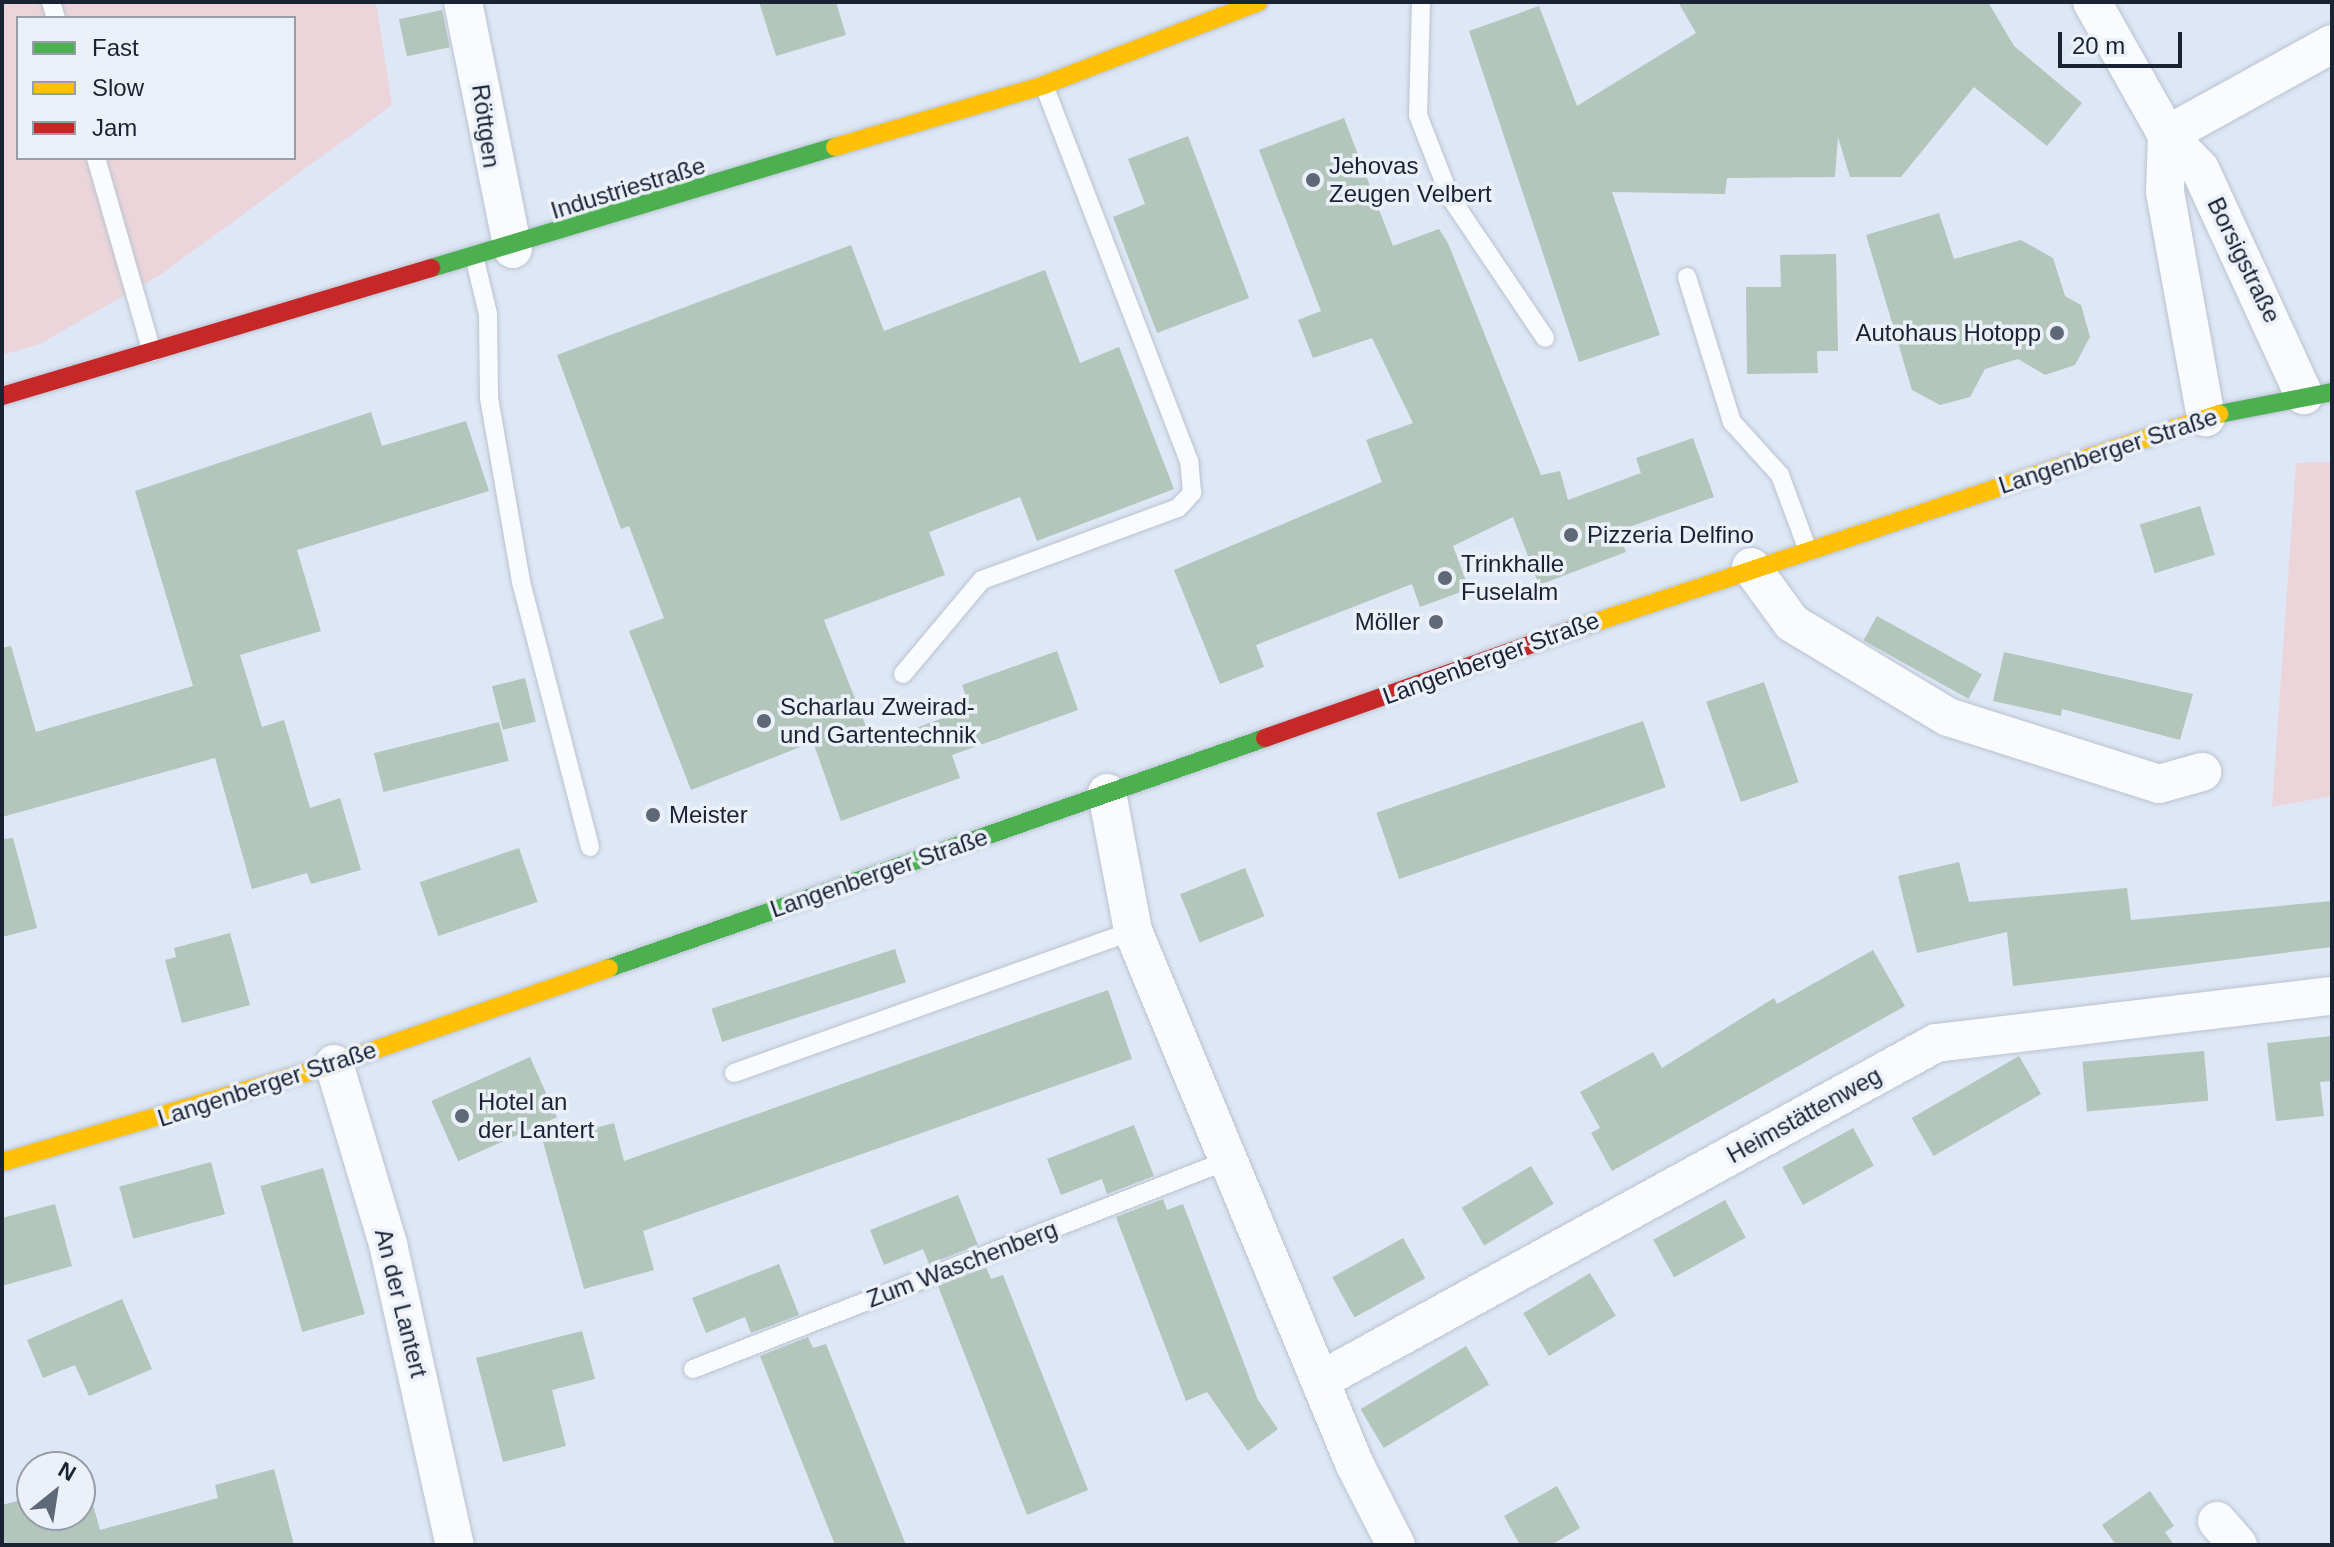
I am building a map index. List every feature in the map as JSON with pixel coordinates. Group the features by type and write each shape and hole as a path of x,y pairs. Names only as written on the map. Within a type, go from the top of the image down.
{"main road":[{"name":"Industriestraße","path":"2,396 513,249 1044,85 1259,2"},
{"name":"Langenberger Straße","path":"2,1162 334,1064 1807,548 2206,417 2318,393"}],"street":[{"name":"Röttgen","path":"463,2 513,249"},
{"name":"Borsigstraße","path":"2092,2 2167,135 2200,169 2318,393"},
{"path":"2167,135 2332,44"},
{"name":"Borsigstraße","path":"2167,135 2165,192 2206,417"},
{"path":"1751,567 1792,623 1948,717 2159,784 2202,772"},
{"path":"1107,793 1133,931 1321,1380 1396,1545"},
{"name":"Heimstättenweg","path":"1321,1380 1936,1043 2332,996"},
{"name":"An der Lantert","path":"334,1064 388,1244 455,1545"}],"lane":[{"path":"1421,2 1418,115 1450,197 1545,338"},
{"path":"903,674 982,580 1178,508 1192,493 1189,461 1044,85"},
{"path":"97,160 153,355"},
{"path":"475,260 488,314 489,398 521,582 590,847"},
{"path":"1687,277 1732,422 1780,475 1807,548"},
{"path":"734,1073 1133,931"},
{"name":"Zum Waschenberg","path":"693,1369 1231,1159"}],"shaded area":[{"path":"2,2 376,2 392,105 163,273 40,344 2,355"},
{"path":"2332,462 2332,796 2272,807 2296,463"}],"building":[{"path":"759,2 836,2 846,35 776,56"},
{"path":"1678,2 1988,2 2014,46 2082,103 2047,146 1974,87 1901,177 1850,177 1838,137 1835,177 1727,178 1725,194 1612,192 1660,335 1579,362 1469,31 1539,6 1577,106 1696,33"},
{"path":"442,10 450,47 407,56 399,19"},
{"path":"1344,118 1393,246 1439,229 1448,243 1541,475 1560,471 1568,500 1641,473 1636,458 1693,438 1714,497 1618,531 1626,552 1539,585 1513,517 1453,546 1469,589 1420,607 1412,584 1256,645 1264,667 1220,684 1174,570 1382,482 1366,440 1413,423 1372,338 1313,358 1298,320 1321,311 1259,150"},
{"path":"1188,136 1249,298 1157,333 1113,217 1145,204 1128,159"},
{"path":"1939,213 1954,259 2021,240 2053,258 2065,296 2081,305 2090,337 2075,365 2045,375 2018,359 1985,369 1970,397 1940,405 1912,390 1866,235"},
{"path":"851,245 884,331 1045,270 1080,363 1119,347 1174,489 1037,541 1020,497 929,532 945,575 824,620 873,744 970,708 962,685 1057,651 1078,710 952,755 960,778 841,821 813,742 691,790 629,631 664,618 629,526 621,529 557,355"},
{"path":"1836,254 1838,351 1817,351 1818,373 1747,374 1746,287 1781,287 1780,255"},
{"path":"371,412 382,446 466,421 489,491 297,550 321,631 240,655 262,727 284,720 310,808 340,798 361,870 311,884 307,873 252,889 215,758 2,817 2,648 11,646 36,732 193,686 135,491"},
{"path":"2200,506 2215,555 2155,573 2140,524"},
{"path":"1877,616 1982,674 1968,699 1863,640"},
{"path":"2004,652 2193,694 2180,740 2062,709 2061,716 1993,701"},
{"path":"525,678 536,722 503,730 492,686"},
{"path":"1764,682 1799,782 1741,802 1706,702"},
{"path":"1643,721 1666,787 1399,879 1376,813"},
{"path":"499,722 509,761 384,792 374,753"},
{"path":"13,838 37,928 2,937 2,839"},
{"path":"519,848 538,902 438,936 420,882"},
{"path":"1959,862 1969,902 2127,888 2131,920 2332,901 2332,947 2013,986 2007,932 1917,953 1898,876"},
{"path":"1245,868 1264,916 1200,942 1180,894"},
{"path":"230,933 250,1005 182,1023 165,960 176,957 174,948"},
{"path":"895,949 906,982 722,1042 711,1009"},
{"path":"1873,950 1905,1006 1612,1171 1591,1133 1600,1128 1580,1092 1653,1052 1662,1068 1774,998 1777,1004"},
{"path":"1108,990 1132,1059 643,1231 654,1270 584,1289 543,1142 614,1123 624,1161"},
{"path":"2332,1036 2332,1081 2320,1082 2324,1116 2276,1121 2267,1043"},
{"path":"2204,1051 2208,1101 2087,1111 2082,1062"},
{"path":"2019,1056 2041,1094 1934,1156 1912,1118"},
{"path":"530,1057 557,1117 458,1161 431,1101"},
{"path":"1134,1125 1154,1176 1107,1194 1102,1179 1061,1195 1047,1159"},
{"path":"1853,1128 1874,1166 1803,1205 1782,1167"},
{"path":"211,1162 225,1214 133,1239 119,1187"},
{"path":"1531,1166 1554,1204 1484,1245 1462,1208"},
{"path":"323,1168 365,1314 302,1332 261,1186"},
{"path":"958,1195 978,1245 929,1264 923,1249 884,1265 870,1230"},
{"path":"1163,1199 1167,1210 1183,1204 1258,1400 1278,1429 1248,1451 1207,1392 1186,1401 1116,1217"},
{"path":"1725,1200 1746,1238 1674,1277 1653,1240"},
{"path":"55,1204 72,1266 2,1286 2,1218"},
{"path":"1403,1238 1425,1278 1354,1318 1332,1277"},
{"path":"779,1264 799,1315 751,1333 745,1317 706,1333 692,1298"},
{"path":"986,1267 991,1279 1003,1275 1088,1490 1027,1515 938,1286"},
{"path":"1590,1273 1616,1316 1549,1356 1523,1313"},
{"path":"122,1299 152,1369 89,1396 75,1365 43,1378 27,1340"},
{"path":"582,1331 595,1379 552,1390 566,1446 503,1462 476,1358"},
{"path":"808,1337 813,1348 826,1344 906,1545 835,1545 760,1356"},
{"path":"1466,1346 1489,1385 1384,1448 1361,1409"},
{"path":"274,1469 294,1545 2,1545 2,1505 16,1501 16,1531 96,1531 96,1516 100,1530 218,1498 215,1485"},
{"path":"1557,1486 1580,1528 1551,1545 1520,1545 1504,1516"},
{"path":"2150,1491 2174,1526 2165,1532 2174,1545 2116,1545 2102,1525"}],"traffic: fast":[{"path":"431,268 835,147"},
{"path":"2219,414 2332,392"},
{"path":"609,968 1265,738"}],"traffic: slow":[{"path":"835,147 1044,85 1259,2"},
{"path":"1581,627 2219,414"},
{"path":"2,1162 334,1064 609,968"}],"traffic: jam":[{"path":"2,396 431,268"},
{"path":"1265,738 1581,627"}],"place":[{"name":"Jehovas Zeugen Velbert","path":"1313,180"},
{"name":"Autohaus Hotopp","path":"2057,333"},
{"name":"Pizzeria Delfino","path":"1571,535"},
{"name":"Trinkhalle Fuselalm","path":"1445,578"},
{"name":"Möller","path":"1436,622"},
{"name":"Scharlau Zweirad- und Gartentechnik","path":"764,721"},
{"name":"Meister","path":"653,815"},
{"name":"Hotel an der Lantert","path":"462,1116"}]}
